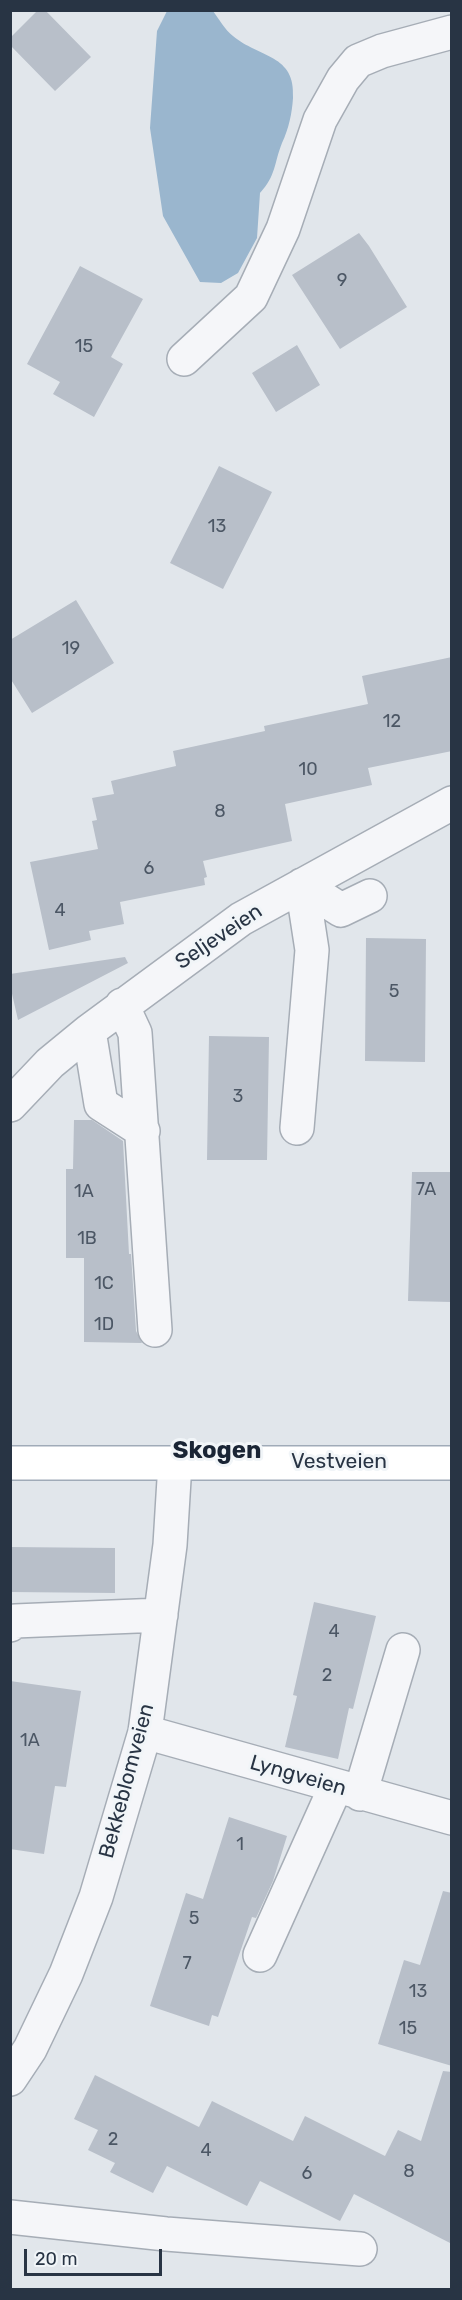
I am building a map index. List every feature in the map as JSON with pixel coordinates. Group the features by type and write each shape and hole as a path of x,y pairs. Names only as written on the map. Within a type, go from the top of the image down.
{"main road":[{"name":"Vestveien","path":"10,1463 452,1463"}],"street":[{"path":"184,359 251,297 283,229 320,120 343,79 358,61 382,51 452,32"},
{"name":"Seljeveien","path":"10,1105 50,1063 89,1031 241,919 452,802"},
{"path":"302,885 341,910 370,896"},
{"path":"297,1128 312,950 302,885"},
{"path":"122,1005 135,1033 155,1330"},
{"path":"89,1031 101,1104 142,1131"},
{"name":"Bekkeblomveien","path":"10,2079 30,2049 66,1974 96,1897 145,1732 171,1545 175,1463"},
{"path":"10,1625 15,1621 161,1615"},
{"path":"261,1954 348,1790 403,1650"},
{"name":"Lyngveien","path":"145,1732 452,1818"},
{"path":"10,2217 166,2234 360,2248"}],"water":[{"path":"167,11 213,11 233,36 282,65 289,73 292,84 293,104 288,126 272,175 260,193 257,238 238,273 221,283 200,282 163,216 150,128 157,31"}],"building":[{"path":"38,10 45,10 91,57 55,91 10,45 10,38"},
{"path":"359,233 407,307 340,349 292,275"},
{"path":"80,266 143,299 111,357 123,364 94,417 53,394 60,382 27,364"},
{"path":"297,345 320,385 276,412 252,373"},
{"path":"219,466 272,492 223,589 170,563"},
{"path":"76,600 114,663 32,713 10,678 10,640"},
{"path":"452,657 452,751 368,768 372,785 285,804 292,841 203,861 207,877 204,878 205,885 120,902 124,924 89,931 91,940 49,950 30,862 98,849 92,821 97,820 92,798 114,794 111,781 176,766 173,751 265,731 264,726 368,704 362,676"},
{"path":"366,938 426,939 425,1062 365,1061"},
{"path":"125,957 128,963 18,1020 10,985 10,974"},
{"path":"209,1036 269,1037 267,1160 207,1160"},
{"path":"74,1120 92,1120 123,1141 136,1331 142,1343 84,1342 84,1258 66,1258 66,1169 73,1169"},
{"path":"412,1172 452,1172 452,1302 408,1301"},
{"path":"10,1547 115,1548 115,1593 10,1592"},
{"path":"314,1602 376,1616 353,1709 349,1708 338,1759 285,1747 297,1696 293,1695"},
{"path":"10,1681 81,1691 66,1787 55,1786 44,1854 10,1849"},
{"path":"229,1817 287,1836 273,1881 256,1918 252,1917 218,2017 212,2015 209,2026 150,2006 186,1893 203,1899"},
{"path":"443,1891 452,1893 452,2066 378,2044 404,1960 420,1965"},
{"path":"443,2071 452,2072 452,2244 354,2194 340,2221 260,2181 247,2206 167,2166 153,2193 110,2172 115,2163 88,2150 98,2130 74,2119 95,2075 199,2127 212,2101 293,2141 305,2116 385,2156 398,2130 421,2141"}],"district":[{"name":"Skogen","path":"217,1451"}]}
